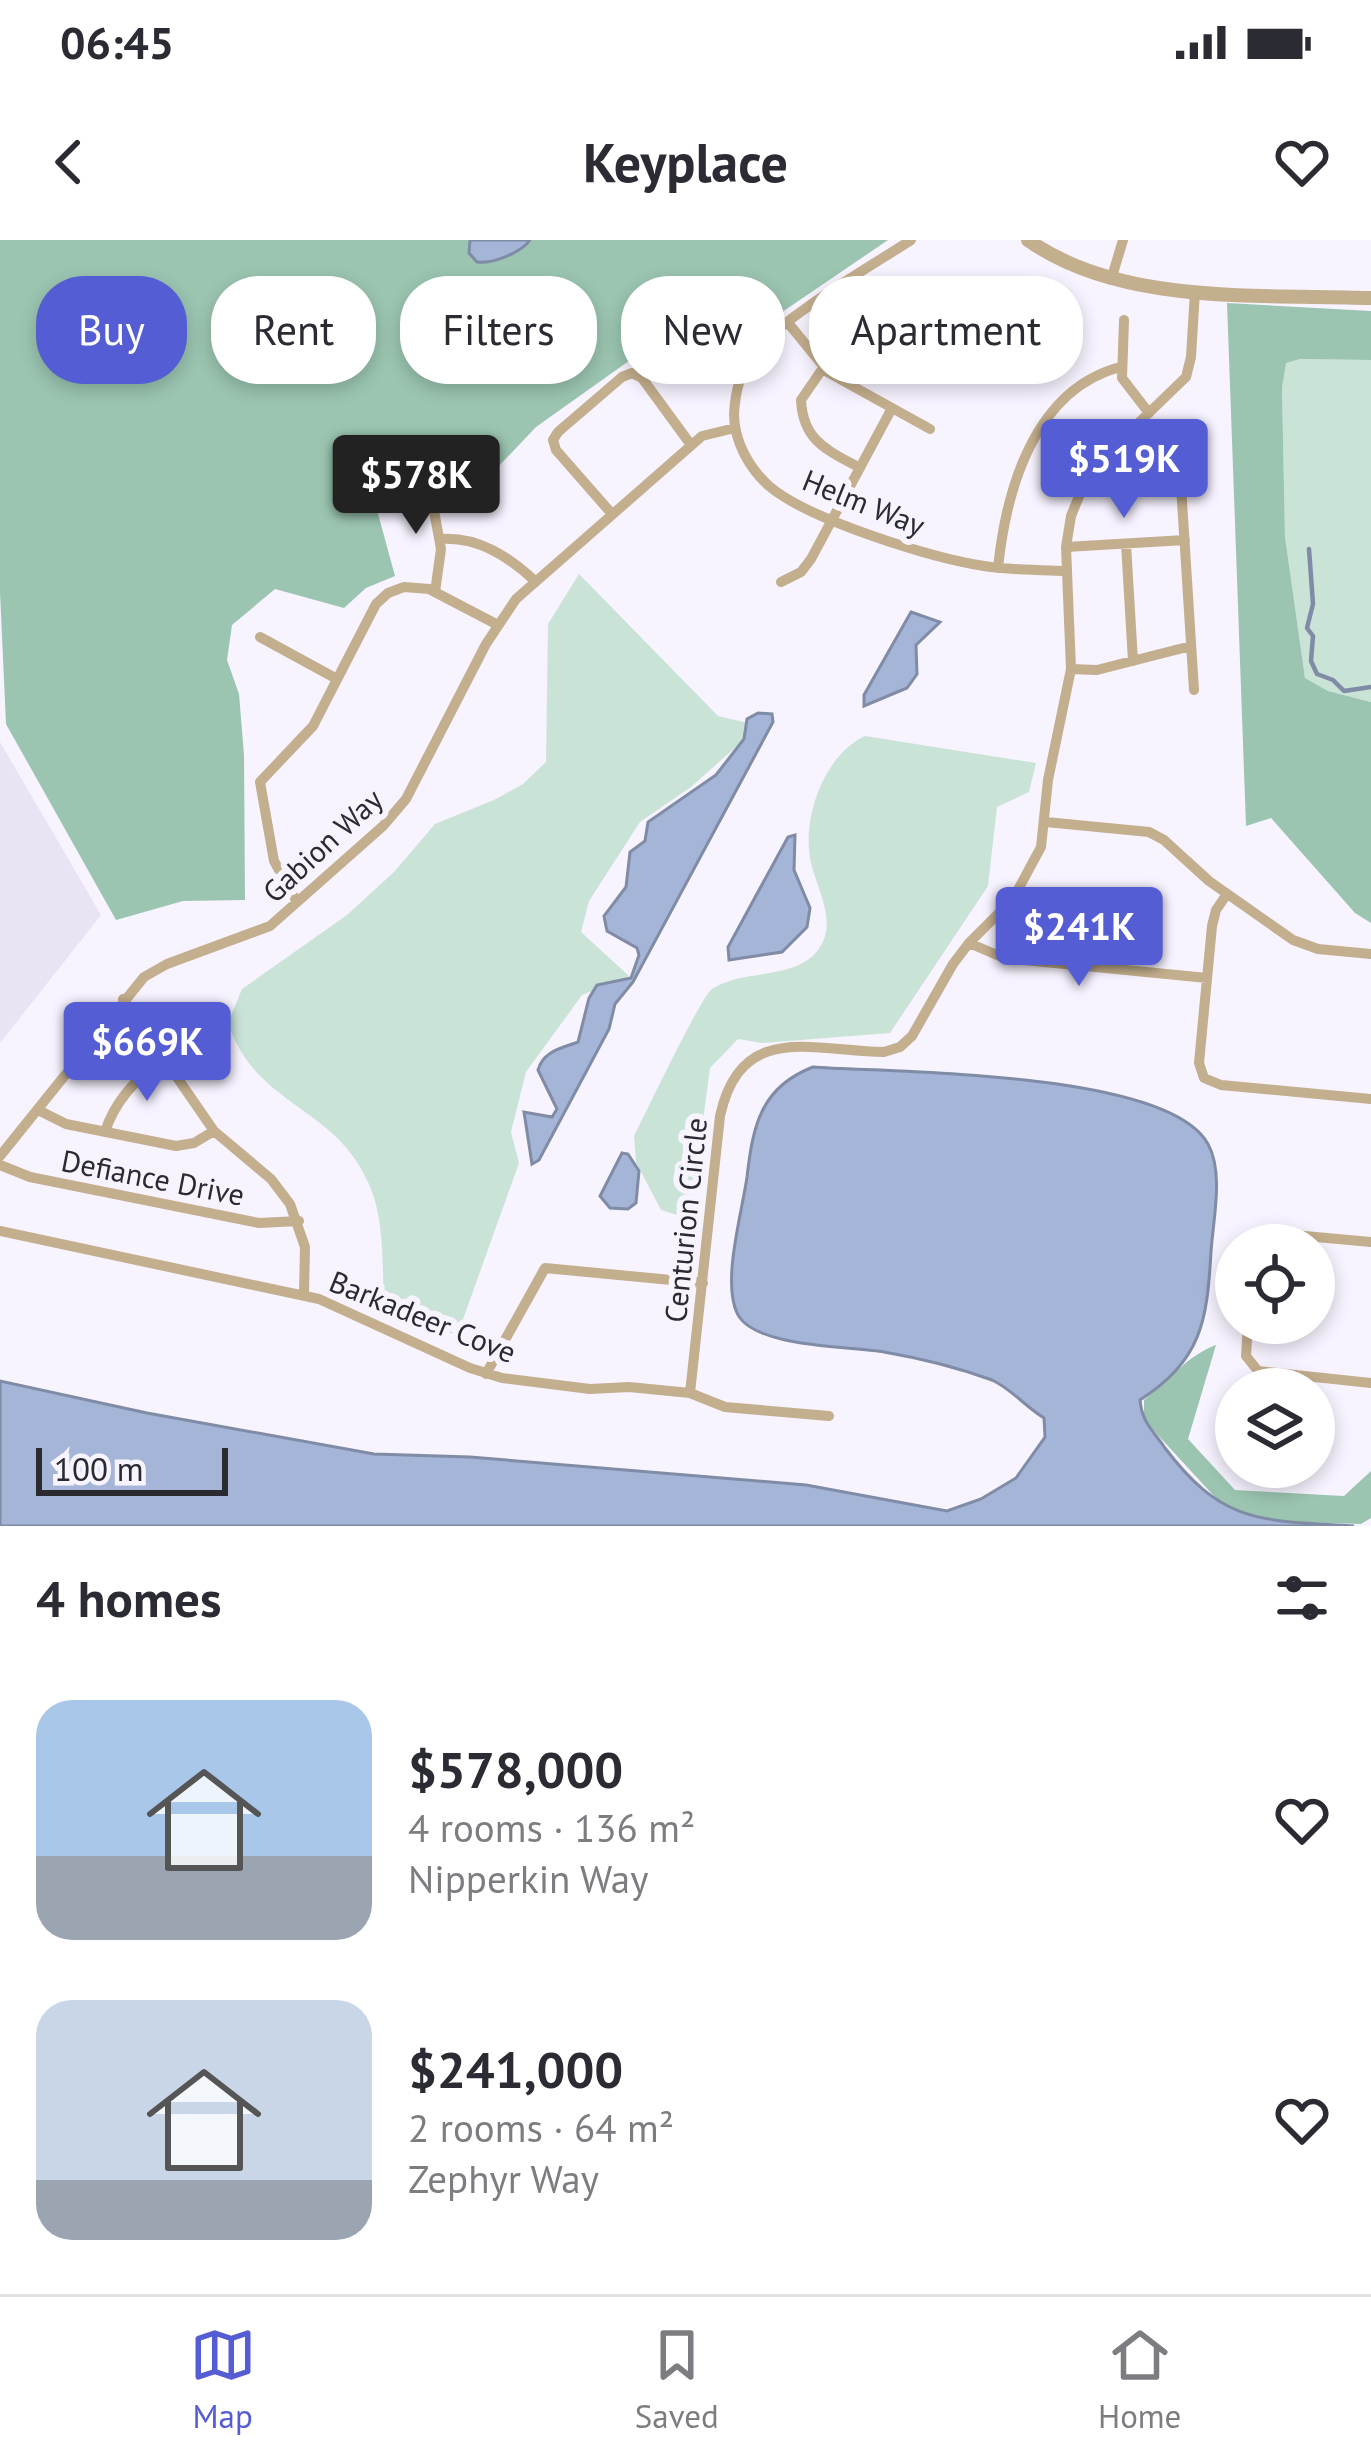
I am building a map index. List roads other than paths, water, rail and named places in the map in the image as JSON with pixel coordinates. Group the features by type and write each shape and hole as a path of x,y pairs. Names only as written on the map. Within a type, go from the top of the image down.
{"street":[{"path":"735,428 735,400 743,371 764,343 911,240"},
{"path":"1028,240 1069,264 1111,280 1195,291 1371,298"},
{"path":"1111,280 1123,240"},
{"name":"Centurion Circle","path":"690,1393 720,1116 737,1072 757,1054 785,1046 875,1052 900,1047 917,1028 969,943 1024,883 1042,847 1048,780 1071,669 1066,548 1071,516 1100,461 1179,386 1190,368 1195,291"},
{"path":"1124,320 1120,367 1126,387 1149,413"},
{"path":"789,324 809,350"},
{"path":"998,568 1009,495 1032,442 1054,412 1092,377 1120,367"},
{"path":"612,514 556,450 553,440 558,432 632,373 642,378 692,445"},
{"path":"812,384 801,400 808,431 818,445 860,468"},
{"path":"851,384 930,429"},
{"path":"781,582 806,566 892,408"},
{"name":"Gabion Way","path":"0,1161 123,999 154,970 258,932 383,826 406,799 498,625 535,581 692,445 715,431 735,428"},
{"name":"Helm Way","path":"735,428 746,458 766,484 788,499 910,549 998,568 1067,571"},
{"path":"1132,428 1178,481 1194,690"},
{"path":"429,484 440,539 435,592"},
{"path":"440,539 473,541 509,559 535,581"},
{"path":"1066,548 1185,540"},
{"path":"1126,544 1133,661"},
{"path":"297,902 274,861 260,782 306,736 381,598 404,587 421,587 498,625"},
{"path":"260,637 337,679"},
{"path":"1071,669 1097,670 1191,646"},
{"path":"1046,822 1149,832 1227,894 1305,946 1371,954"},
{"path":"1227,894 1213,917 1199,1064 1204,1078 1221,1085 1371,1099"},
{"path":"969,943 1004,958 1207,978"},
{"path":"123,999 214,1130 271,1179 299,1222 307,1259 304,1294"},
{"path":"105,1132 115,1107 139,1077 165,1058"},
{"path":"38,1110 66,1124 176,1147 194,1143 214,1130"},
{"name":"Defiance Drive","path":"0,1161 30,1177 259,1223 299,1222"},
{"name":"Barkadeer Cove","path":"0,1231 304,1294 486,1374 590,1389 690,1393 725,1407 830,1416"},
{"path":"1335,1238 1371,1241"},
{"path":"486,1374 545,1268 703,1282"},
{"path":"1247,1344 1246,1356 1258,1371 1371,1383"}],"water":[{"path":"470,240 530,240 513,253 477,262 469,253"},
{"path":"911,612 940,622 916,645 917,674 907,688 864,706 864,695"},
{"path":"758,713 772,714 773,722 633,982 615,1004 609,1029 539,1160 532,1164 524,1112 552,1117 557,1109 538,1070 540,1064 554,1051 578,1042 597,985 631,978 639,955 637,948 607,931 604,916 626,887 630,852 645,841 648,822 716,775 744,739 747,719"},
{"path":"795,835 794,870 810,908 807,927 782,952 729,960 728,947 788,837"},
{"path":"813,1067 1025,1080 1140,1102 1183,1120 1208,1144 1216,1169 1207,1299 1197,1338 1176,1370 1140,1400 1143,1415 1186,1474 1227,1505 1270,1519 1354,1526 0,1526 0,1381 374,1454 470,1457 806,1485 947,1511 981,1499 1016,1478 1045,1437 1044,1418 1012,1393 992,1380 925,1360 782,1339 762,1333 737,1313 732,1265 757,1125 782,1085"},
{"path":"622,1153 628,1154 639,1171 636,1203 628,1209 610,1208 600,1196"}],"waterway":[{"path":"1309,549 1311,661 1317,674 1344,691 1371,687"}]}
